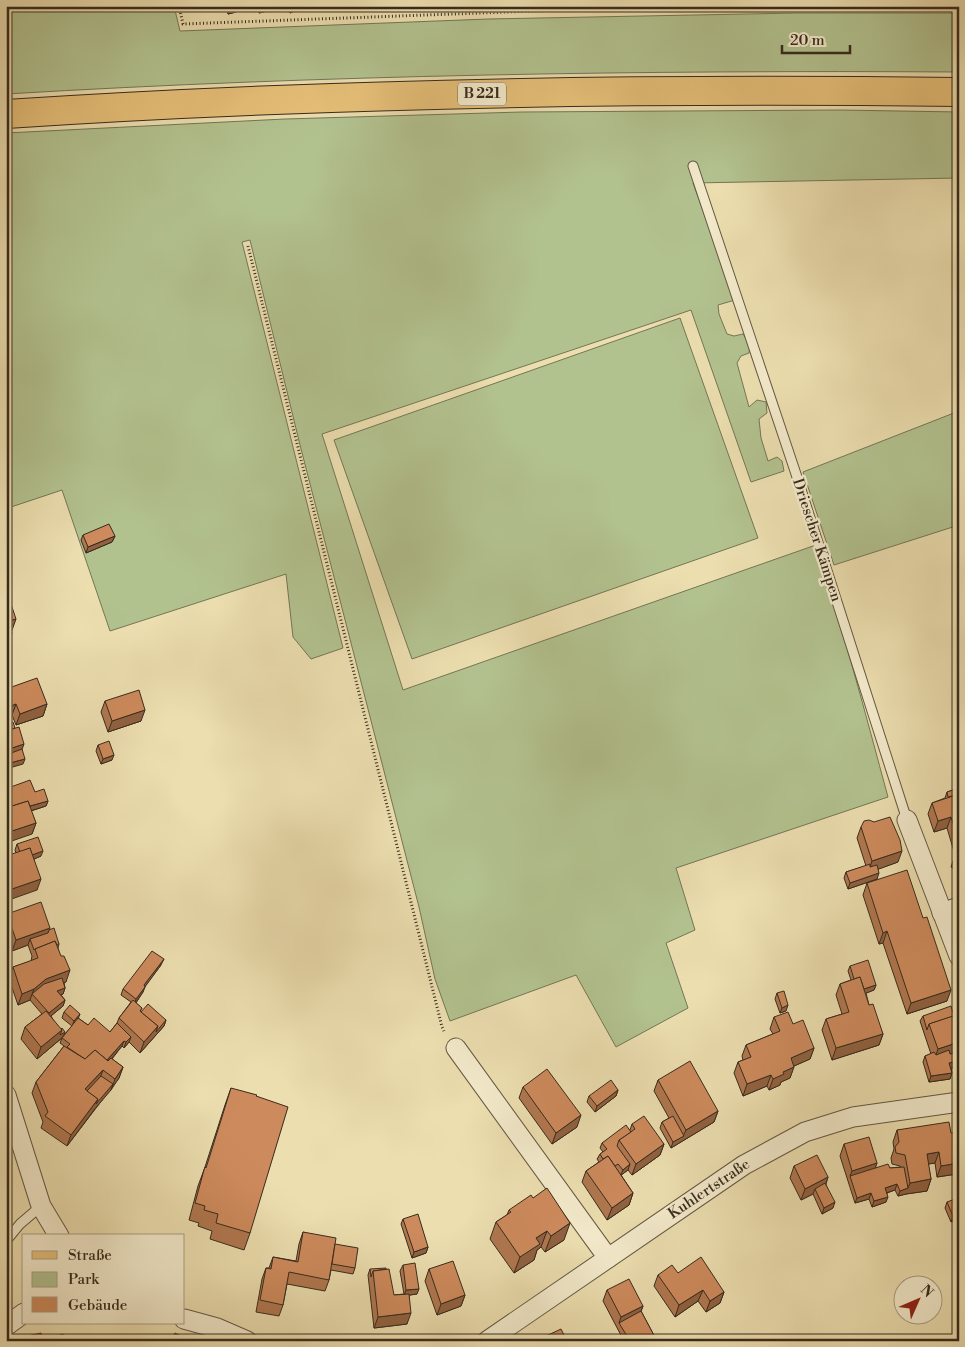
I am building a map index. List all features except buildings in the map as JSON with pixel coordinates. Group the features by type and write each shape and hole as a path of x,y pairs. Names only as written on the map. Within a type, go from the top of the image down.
{"main road":[{"name":"B 221","path":"6,114 282,99 519,94 840,91 959,92"}],"street":[{"name":"Driescher Kämpen","path":"907,820 950,910 959,956"},
{"path":"456,1048 608,1258"},
{"path":"6,1095 40,1206 58,1234"},
{"name":"Kuhlertstraße","path":"487,1341 744,1165 805,1132 854,1117 959,1102"},
{"path":"6,1326 22,1314"},
{"path":"185,1319 217,1328 247,1341"}],"lane":[{"name":"Driescher Kämpen","path":"693,166 796,474 907,820"},
{"path":"6,1241 20,1224 40,1206"}],"path":[{"path":"179,6 184,24 669,6"},
{"path":"723,6 794,6"},
{"path":"248,246 442,1027 456,1048"}],"green space":[{"path":"6,6 174,6 180,31 488,19 798,13 959,13 959,72 482,75 244,82 6,94"},
{"path":"839,110 959,112 959,178 693,183 735,300 718,305 719,314 727,334 734,336 743,334 750,345 749,353 741,356 737,363 749,407 757,400 766,402 767,413 759,419 761,438 768,461 777,457 782,461 784,471 751,482 691,310 322,434 403,690 813,546 844,639 888,797 676,868 695,930 666,943 688,1008 616,1047 576,975 450,1021 435,979 419,907 300,445 250,240 242,242 343,648 311,659 293,637 286,574 110,631 62,490 11,507 6,483 6,133 285,119 522,112"},
{"path":"680,318 758,538 412,659 334,440"},
{"path":"959,411 959,525 834,565 803,472"}]}
